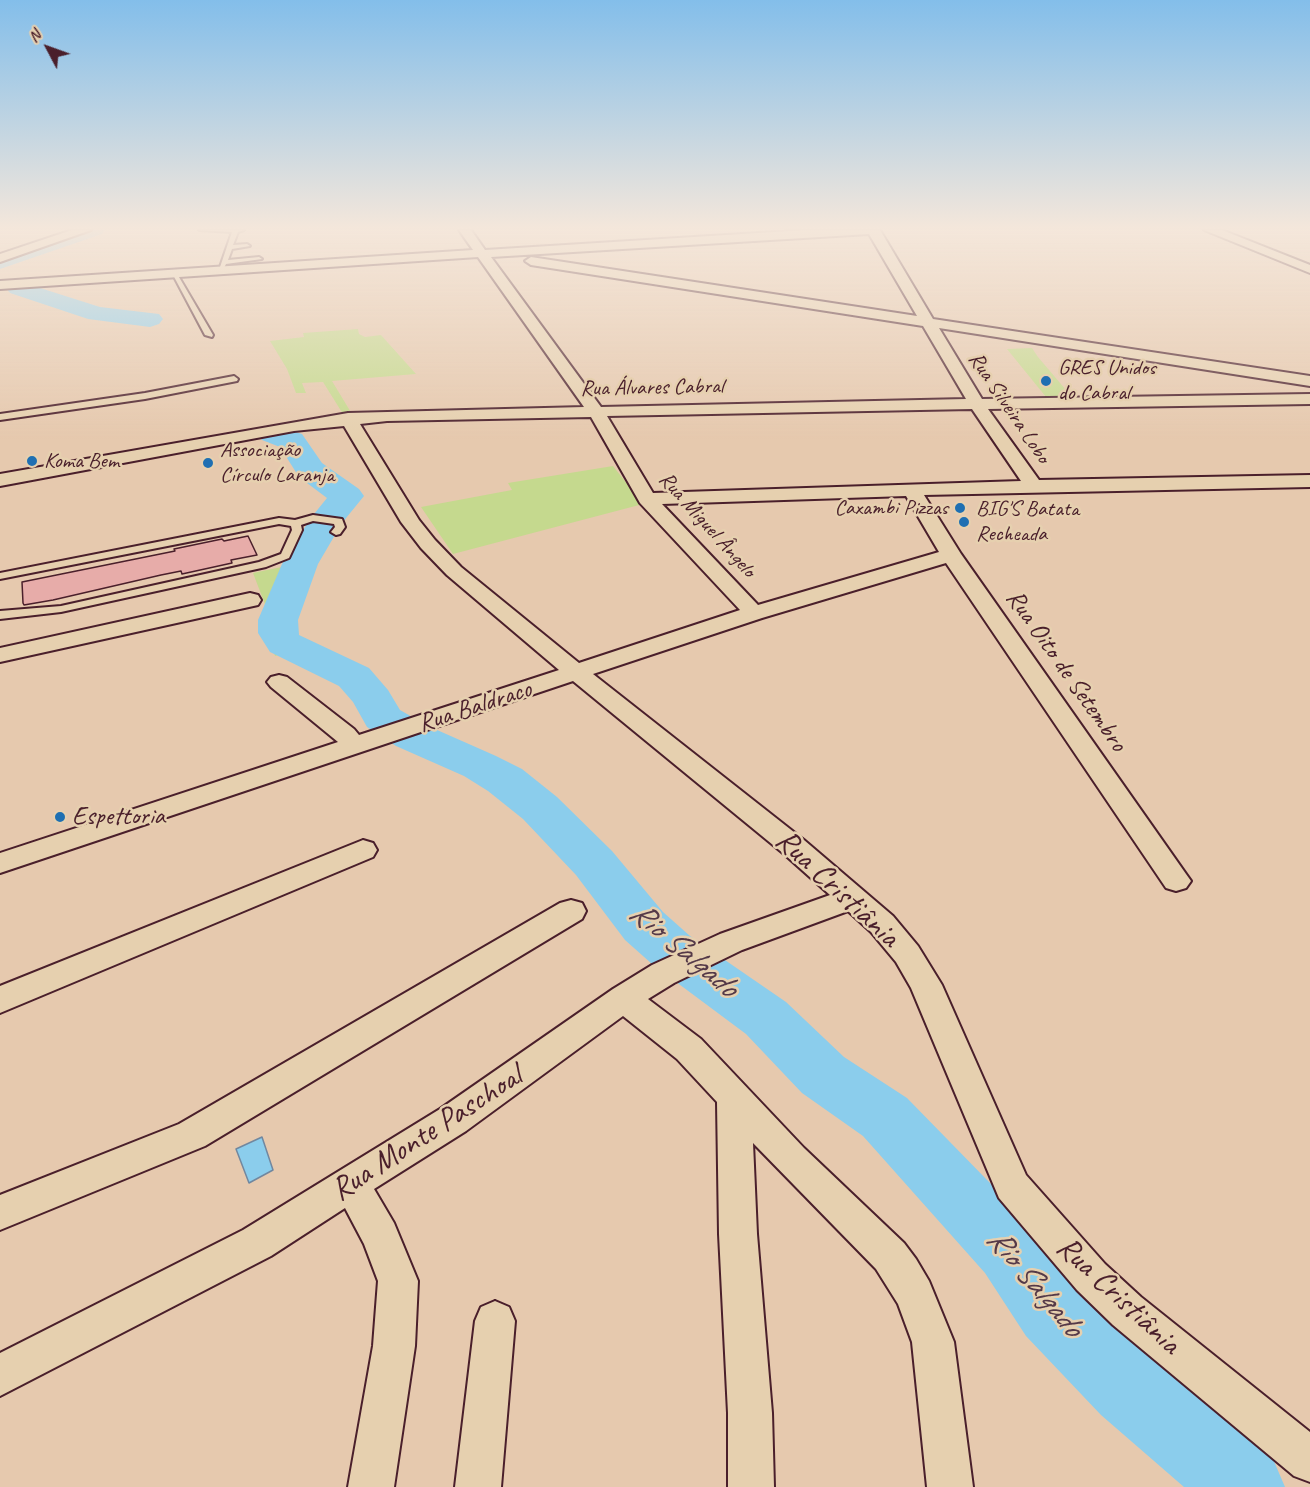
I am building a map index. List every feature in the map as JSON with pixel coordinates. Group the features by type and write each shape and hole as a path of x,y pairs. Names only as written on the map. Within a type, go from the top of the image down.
{"street":[{"name":"Rua Miguel Ângelo","path":"513,299 595,410 647,499 754,613"},
{"path":"778,299 1310,381"},
{"name":"Rua Silveira Lobo","path":"914,299 977,404 1034,486"},
{"name":"Rua Álvares Cabral","path":"0,480 348,418 595,410 1310,399"},
{"name":"Rua Cristiânia","path":"348,418 411,522 454,571 794,847 882,924 908,954 926,985 1012,1186 1083,1269 1127,1311 1310,1460"},
{"path":"647,499 913,492 1034,486 1310,481"},
{"name":"Rua Oito de Setembro","path":"913,492 951,555 1176,881"},
{"name":"Rua Baldraco","path":"0,863 754,613 951,555"},
{"path":"0,655 250,600"},
{"path":"279,682 358,746"},
{"path":"0,1000 363,850"},
{"name":"Rua Monte Paschoal","path":"0,1375 257,1243 463,1113 624,998 663,974 731,942 854,898"},
{"path":"0,1213 192,1136 571,911"},
{"path":"624,998 689,1049 791,1159 890,1256 911,1287 933,1342 950,1487"},
{"path":"734,1096 738,1234 750,1413 751,1487"},
{"path":"351,1185 380,1236 398,1281 394,1346 371,1487"},
{"path":"478,1487 495,1321"}],"lane":[{"path":"189,299 209,335"},
{"path":"0,417 157,394 234,379"},
{"path":"0,576 279,521 295,523 313,518 335,526"},
{"path":"0,615 61,609 262,566 285,556 297,530 295,523"}],"green space":[{"path":"358,329 359,334 365,337 381,335 416,374 332,381 352,414 343,414 323,382 302,383 306,393 296,393 287,369 270,341 304,337 303,333"},
{"name":"GRES Unidos do Cabral","path":"1032,348 1072,397 1046,397 1007,349"},
{"path":"613,466 643,504 453,554 421,507 512,490 508,483"},
{"path":"310,561 304,572 306,582 302,583 303,595 296,598 285,629 286,636 290,641 303,647 311,644 337,661 359,669 356,671 364,677 381,704 385,703 397,718 384,723 367,706 369,704 363,700 363,695 354,689 358,686 346,676 340,677 290,652 275,656 265,622 271,620 253,573"}],"water":[{"path":"262,1137 273,1170 249,1183 236,1149"}],"building":[{"path":"248,536 257,555 231,560 232,563 182,574 181,571 161,575 53,600 24,605 23,603 22,582 175,551 174,549 222,539 224,541"}],"waterway":[{"name":"Rio Salgado","path":"53,299 97,314 150,319"},
{"name":"Rio Salgado","path":"273,434 291,441 310,470 347,496 327,519 300,564 278,620 278,633 284,643 354,677 373,699 382,718 412,736 480,766 505,780 540,808 594,863 644,926 671,950 766,1018 823,1075 885,1117 1009,1250 1051,1311 1128,1388 1245,1487"}],"place":[{"name":"GRES Unidos do Cabral","path":"1046,381"},
{"name":"Koma Bem","path":"32,461"},
{"name":"Associação Círculo Laranja","path":"208,463"},
{"name":"Caxambi Pizzas","path":"960,508"},
{"name":"BIG'S Batata Recheada","path":"964,522"},
{"name":"Espettoria","path":"60,817"}]}
